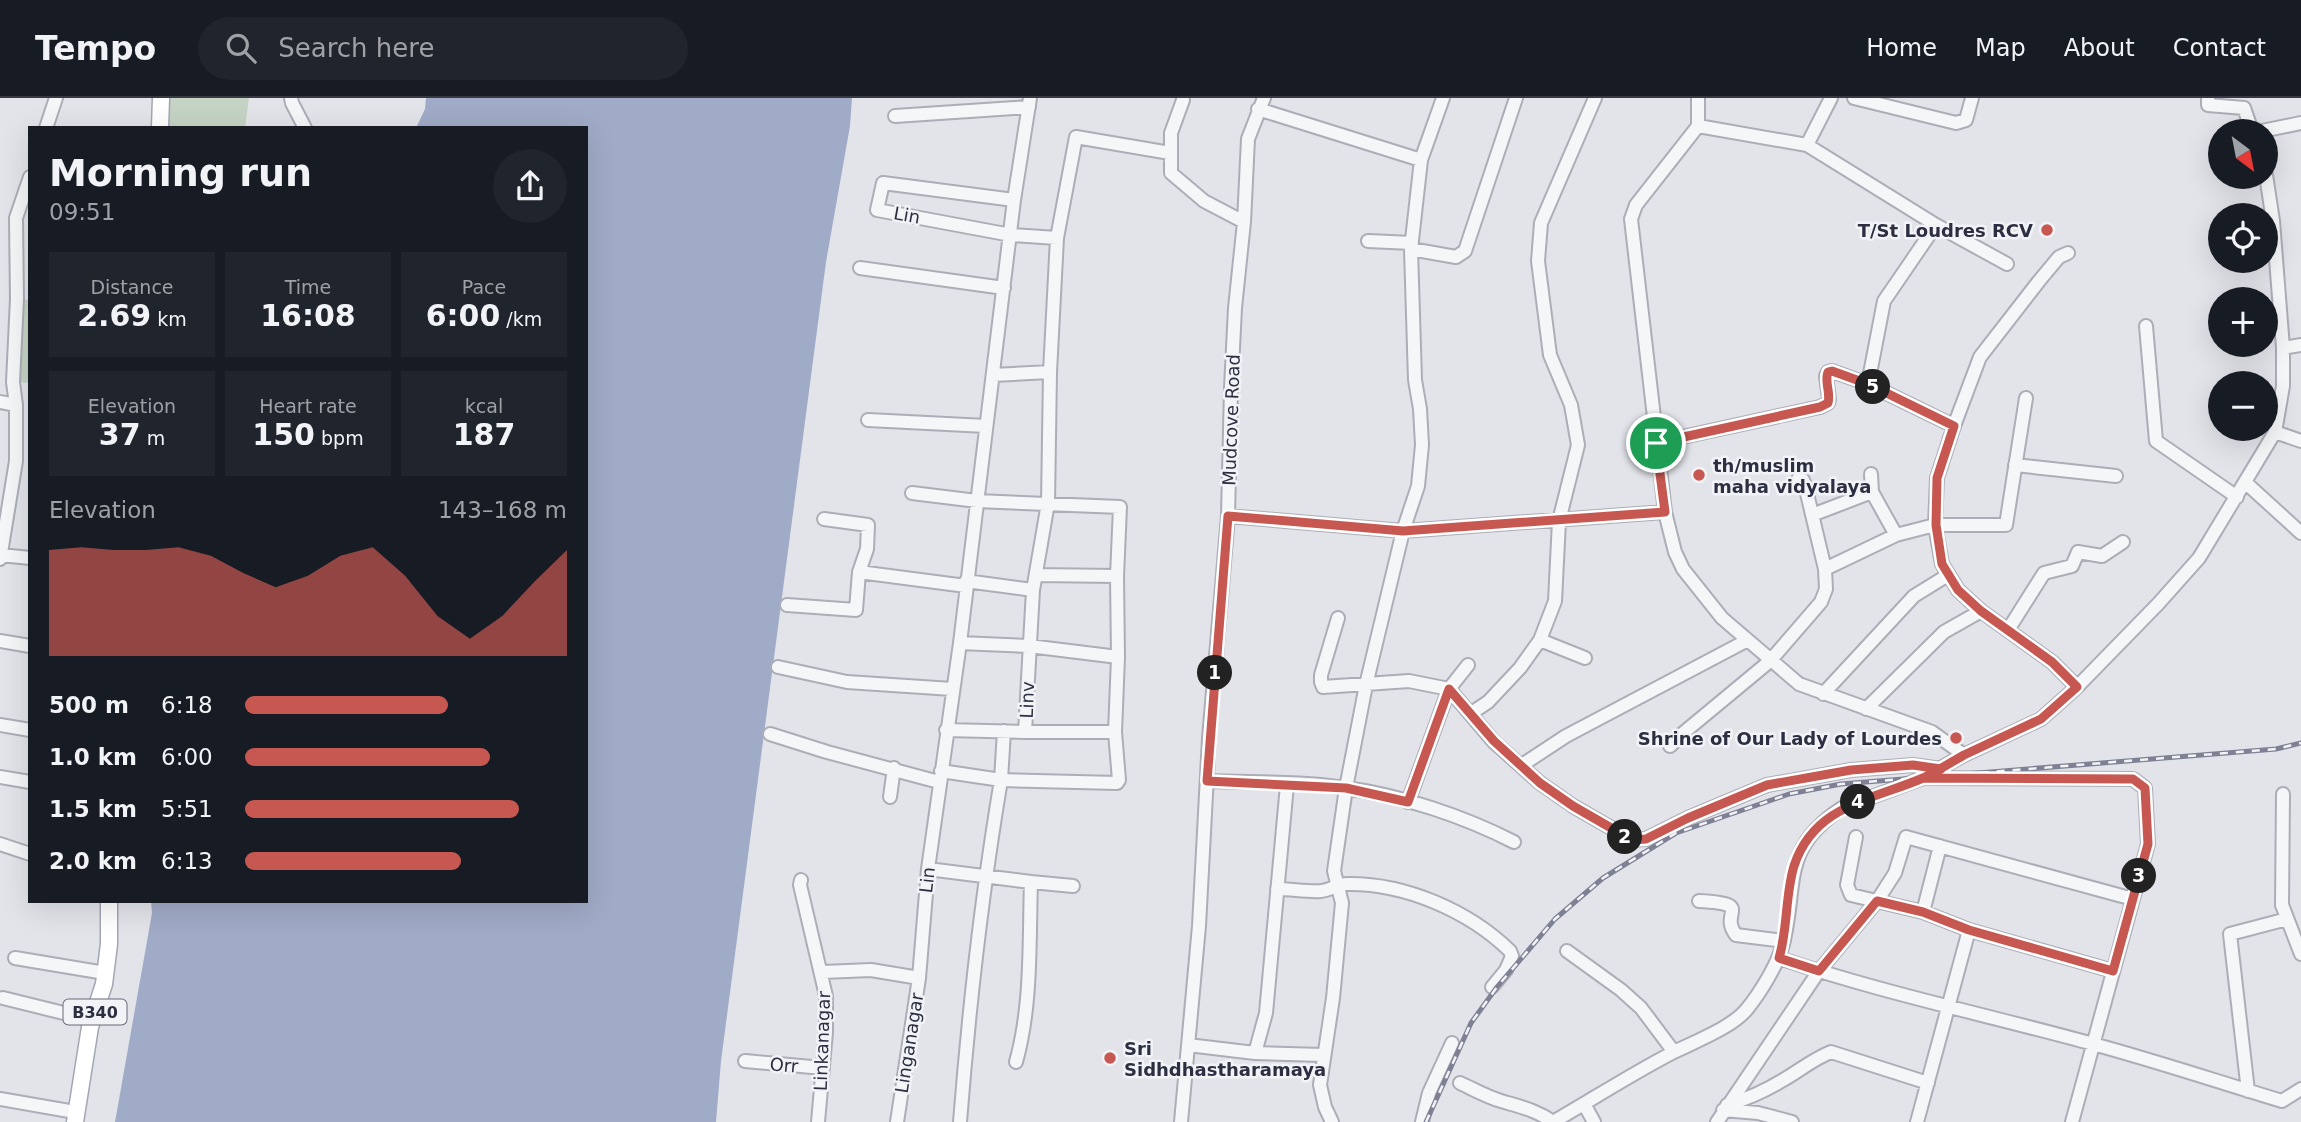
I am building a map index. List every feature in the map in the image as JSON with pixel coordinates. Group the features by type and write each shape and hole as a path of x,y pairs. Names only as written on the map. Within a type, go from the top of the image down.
{"main road":[{"path":"160,126 161,98"},
{"name":"B340","path":"75,1117 92,1020 105,972 109,944 109,903"}],"street":[{"path":"47,126 56,98"},
{"path":"291,98 304,126"},
{"path":"1332,1122 1320,1085 1333,998 1342,903 1334,871 1346,788 1366,685 1403,531 1418,486 1422,445 1415,380 1412,246 1421,160 1443,98"},
{"path":"1368,241 1412,246 1456,257 1465,251 1516,98"},
{"path":"1470,714 1496,693 1520,668 1540,640 1555,601 1559,521 1577,445 1571,405 1550,355 1538,261 1541,223 1595,98"},
{"path":"1699,98 1698,127 1636,205 1631,219 1665,512 1675,552 1683,569 1722,618 1799,684 1932,732 1964,755"},
{"path":"1807,145 1830,98"},
{"path":"1853,98 1956,123 1966,120 1972,98"},
{"path":"2208,98 2208,104 2244,108 2248,119"},
{"path":"1183,100 1171,133 1171,173 1204,201 1244,222"},
{"path":"895,116 1029,102"},
{"name":"Lin","path":"919,978 928,869 960,643 1014,200 1029,102"},
{"path":"1261,103 1421,160"},
{"name":"Mudcove Road","path":"1181,1122 1199,926 1207,781 1228,516 1231,375 1248,139 1261,103"},
{"path":"2278,128 2301,123"},
{"path":"1698,127 1807,145 1936,225 2007,264"},
{"path":"859,572 1033,590 1048,503 1050,372 1057,238 1076,137 1170,153"},
{"path":"28,183 16,218 17,299 13,382 16,405 16,461 5,498 1,557 28,558"},
{"name":"Lin","path":"1014,200 883,183 877,210 1011,235 1057,238"},
{"path":"2268,189 2283,348 2283,386 2278,415"},
{"path":"1868,384 1884,301 1936,225"},
{"path":"2068,253 2059,257 2045,273 1980,356 1937,478 1936,525 1942,564 1958,590 1981,611 2052,662 2077,687"},
{"path":"860,268 1004,288"},
{"path":"2146,326 2156,441 2237,497"},
{"path":"2283,348 2301,345"},
{"path":"1656,443 1820,407 1828,403 1826,376 1832,371 1868,384 1954,426"},
{"path":"993,375 1050,372"},
{"path":"1825,569 1896,535 1936,525 2006,525 2026,398"},
{"path":"0,402 16,405"},
{"path":"868,420 986,426"},
{"path":"2278,433 2301,441"},
{"path":"1460,1083 1489,1096 1522,1105 1553,1122 1674,1052 1705,1038 1746,1011 1779,958 1795,865 1817,827 1842,808 1923,778 1964,755 2041,719 2077,687 2199,558 2270,441"},
{"path":"2015,465 2116,476"},
{"path":"1871,474 1872,492 1896,535"},
{"path":"1671,746 1770,661 1821,601 1826,589 1825,569 1805,485 1803,480 1798,479"},
{"path":"2246,483 2301,533"},
{"path":"1812,515 1872,492"},
{"path":"769,734 827,752 940,776 1118,782 1115,732 1118,657 1116,576 1120,507 977,501 912,493"},
{"path":"1228,516 1403,531 1665,512"},
{"path":"787,605 856,610 859,572 867,549 868,525 824,519"},
{"path":"2008,630 2044,573 2072,566 2078,552 2102,556 2123,542"},
{"path":"1823,694 1914,596 1948,575"},
{"path":"1036,576 1116,576"},
{"name":"Linv","path":"946,730 1025,732 1033,590"},
{"path":"1866,709 1944,632 1981,611"},
{"path":"1338,618 1321,682 1324,687 1409,681 1449,689 1494,741 1540,783 1573,806 1632,840 1646,839 1767,785 1851,770 1913,765 1941,769"},
{"path":"1540,640 1585,657"},
{"path":"0,641 28,646"},
{"path":"1522,765 1566,736 1746,641"},
{"path":"960,643 1029,646 1118,657"},
{"path":"1408,802 1449,689 1468,665"},
{"path":"778,667 847,682 952,689"},
{"path":"0,725 28,730"},
{"path":"960,1122 985,876 1001,780 1004,731"},
{"path":"1025,732 1115,732"},
{"path":"890,797 894,768"},
{"path":"0,777 28,782"},
{"path":"1923,778 2133,779 2145,788 2148,844 2072,1122"},
{"path":"1207,781 1346,788 1408,802 1479,824 1514,842"},
{"path":"1255,1053 1266,1013 1287,785"},
{"path":"2283,794 2282,905 2301,954"},
{"path":"1856,837 1847,885 1851,895 1923,912 1969,930 2113,971"},
{"path":"1723,1115 1819,971 1877,901 1895,873 1906,837 2133,899"},
{"path":"0,844 28,854"},
{"path":"1923,912 1940,846"},
{"path":"928,869 1073,886"},
{"name":"Linkanagar","path":"801,880 826,996 818,1122"},
{"path":"1016,1062 1023,1037 1031,882"},
{"path":"1278,889 1322,891 1337,885 1364,885 1402,891 1426,899 1472,922 1512,953 1509,965 1492,987"},
{"path":"1699,901 1726,902 1731,905 1731,927 1736,935 1784,941"},
{"path":"2248,1091 2230,934 2287,919"},
{"path":"1917,1122 1969,930"},
{"path":"1567,951 1621,990 1641,1009 1674,1052"},
{"path":"15,958 105,972"},
{"path":"1779,958 1948,1007 2094,1044 2281,1101 2301,1089"},
{"name":"Linganagar","path":"822,972 871,970 919,978 897,1122"},
{"path":"4,998 92,1020"},
{"path":"1422,1122 1429,1093 1452,1044"},
{"path":"1188,1045 1255,1053 1323,1055"},
{"path":"1723,1115 1830,1052 1928,1083"},
{"name":"Orr","path":"745,1061 823,1068"},
{"path":"0,1098 75,1117"},
{"path":"1584,1104 1594,1122"},
{"path":"1723,1115 1758,1113 1792,1122"}],"green space":[{"path":"169,98 249,98 245,126 169,126"},
{"path":"17,299 28,300 28,383 13,382"}],"water":[{"path":"426,98 852,98 850,126 826,262 721,1061 716,1122 115,1122 152,913 151,903 588,903 588,126 417,126 425,109"}],"railway":[{"path":"1426,1122 1471,1023 1497,987 1555,919 1603,878 1676,833 1789,794 1841,784 2276,749 2301,743"}],"place":[{"name":"T/St Loudres RCV","path":"2047,230"},
{"name":"th/muslim maha vidyalaya","path":"1699,475"},
{"name":"Shrine of Our Lady of Lourdes","path":"1956,738"},
{"name":"Sri Sidhdhastharamaya","path":"1110,1058"}],"route":[{"path":"1656,443 1665,512 1403,531 1228,516 1207,781 1346,788 1408,802 1449,689 1479,726 1540,783 1573,806 1632,840 1646,839 1767,785 1851,770 1913,765 1941,769 1923,778 2133,779 2145,788 2148,844 2113,971 1969,930 1923,912 1877,901 1819,971 1779,958 1795,865 1817,827 1842,808 1897,789 1923,778 1926,777 1941,769 1964,755 2041,719 2077,687 2052,662 1981,611 1958,590 1942,564 1936,525 1937,478 1954,426 1868,384 1832,371 1826,373 1828,403 1820,407 1656,443"}]}
